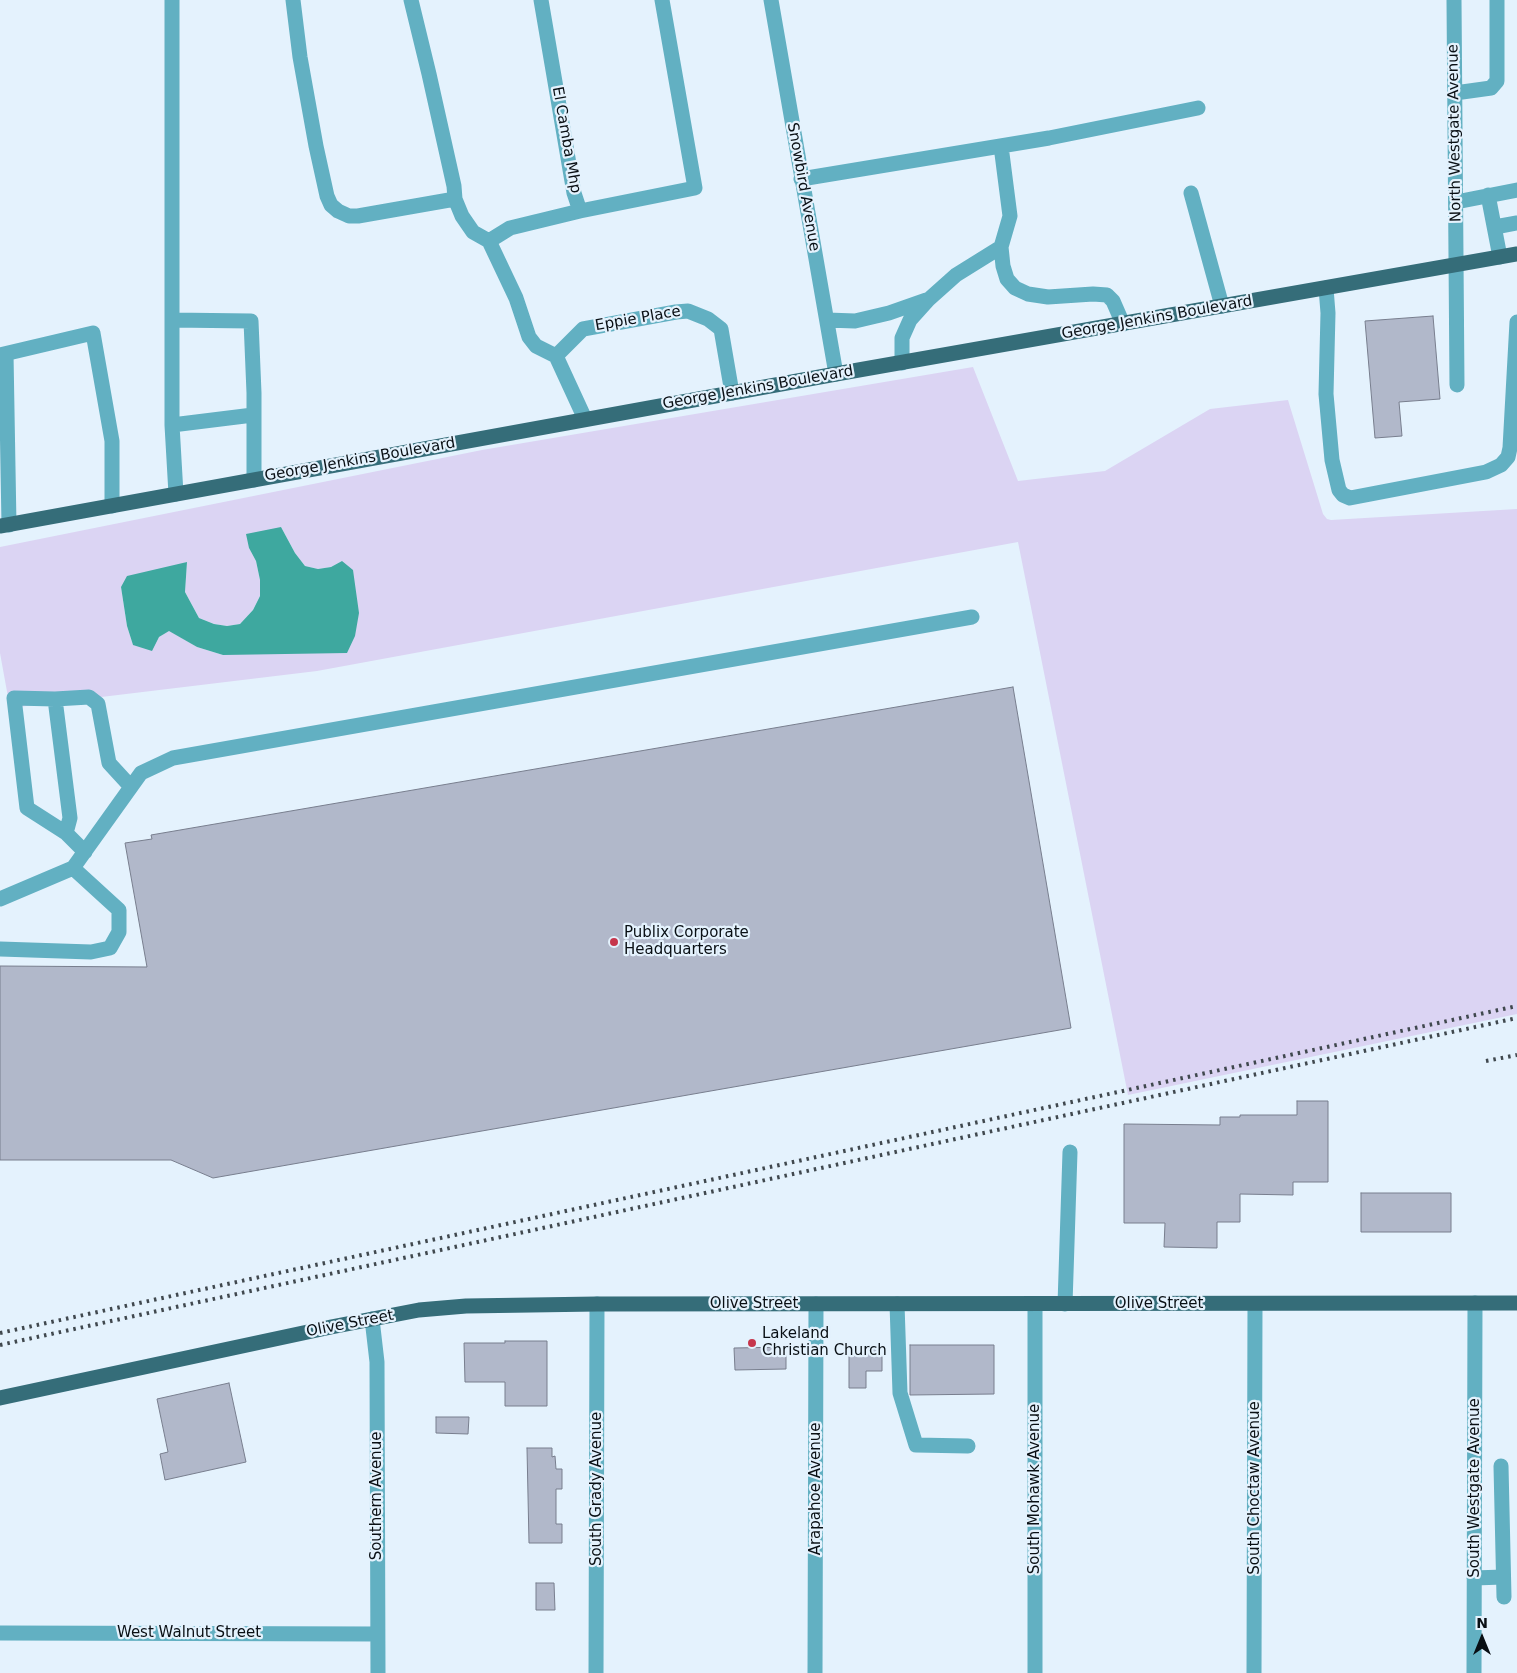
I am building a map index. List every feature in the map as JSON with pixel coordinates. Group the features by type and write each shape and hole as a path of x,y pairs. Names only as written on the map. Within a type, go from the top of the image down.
{"main road":[{"name":"George Jenkins Boulevard","path":"4,525 902,362 1517,254"},
{"name":"Olive Street","path":"0,1398 331,1327 419,1310 466,1306 597,1304 1517,1303"}],"street":[{"path":"172,0 172,425 176,494"},
{"path":"293,0 300,57 316,146 327,196 331,205 349,216 358,216 455,199"},
{"path":"411,0 454,186 455,199 462,216 473,232 489,241 516,298 529,337 536,346 556,356 585,419"},
{"name":"El Camba Mhp","path":"541,0 574,193 580,211 695,188 662,0"},
{"name":"Snowbird Avenue","path":"771,0 836,374"},
{"name":"North Westgate Avenue","path":"1454,0 1457,385"},
{"path":"1455,94 1491,88 1497,81 1497,0"},
{"path":"802,179 1049,138 1198,108"},
{"path":"1001,146 1010,216 1001,247 1003,266 1007,279 1015,288 1028,294 1048,297 1107,295 1113,301 1123,324"},
{"path":"1456,202 1517,190"},
{"path":"1191,193 1222,306"},
{"path":"1488,195 1500,257"},
{"path":"489,241 510,228 580,211"},
{"path":"1494,227 1517,223"},
{"path":"902,362 902,338 910,320 928,300 956,275 1001,247"},
{"path":"1326,288 1328,313 1326,394 1332,460 1339,490 1343,495 1350,498 1486,472 1501,465 1508,457 1510,448 1517,322"},
{"path":"826,320 855,321 889,313 928,300"},
{"name":"Eppie Place","path":"556,356 583,329 688,311 708,319 721,329 732,393"},
{"path":"172,320 251,321 254,393 254,480"},
{"path":"4,525 3,354 93,333 112,442 112,506"},
{"path":"172,425 254,415"},
{"path":"0,899 73,868 141,773 173,758 972,617"},
{"path":"85,852 66,833 27,808 14,698 89,697 98,704 110,763 131,787"},
{"path":"55,698 70,818 66,833"},
{"path":"0,949 91,952 110,948 119,932 119,910 73,868"},
{"path":"1065,1304 1070,1152"},
{"name":"South Westgate Avenue","path":"1474,1673 1475,1303"},
{"name":"South Grady Avenue","path":"596,1673 597,1304"},
{"name":"Arapahoe Avenue","path":"816,1304 816,1673"},
{"path":"897,1304 900,1393 916,1445 968,1446"},
{"name":"South Mohawk Avenue","path":"1035,1304 1035,1673"},
{"name":"South Choctaw Avenue","path":"1254,1673 1255,1304"},
{"name":"Southern Avenue","path":"372,1320 377,1362 378,1673"},
{"path":"1475,1479 1501,1472 1504,1597"},
{"path":"1475,1530 1502,1529"},
{"path":"1474,1578 1503,1577"},
{"name":"West Walnut Street","path":"0,1633 377,1634"}],"shaded area":[{"path":"973,367 1018,481 1105,471 1210,409 1288,400 1323,514 1327,519 1517,509 1517,1014 1128,1095 1018,542 317,671 10,708 0,653 0,547 482,450","holes":["281,527 295,553 305,566 318,569 331,567 342,561 223,655 197,647 169,630 159,637 133,645 127,626 121,587 187,562 185,592 199,618 214,624 227,626 240,624 253,610 260,596 260,580 256,561 249,548"]},
{"path":"281,527 295,553 305,566 318,569 331,567 342,561 353,570 359,613 355,636 347,653 223,655 197,647 169,631 159,637 152,651 133,645 127,626 121,587 127,576 187,562 185,592 199,618 214,624 227,626 240,624 253,610 260,596 260,580 256,561 249,548 246,534"}],"building":[{"path":"1433,316 1440,399 1399,402 1402,436 1375,438 1365,321"},
{"name":"Publix Corporate Headquarters","path":"1013,687 1071,1028 213,1178 171,1160 0,1160 0,966 147,967 125,843 152,839 151,835"},
{"path":"1297,1101 1328,1101 1328,1182 1293,1182 1293,1195 1240,1194 1240,1222 1217,1222 1217,1248 1164,1247 1165,1223 1124,1223 1124,1124 1220,1125 1220,1117 1297,1115"},
{"path":"1361,1193 1451,1193 1451,1232 1361,1232"},
{"path":"505,1341 547,1341 547,1406 505,1406 505,1382 465,1382 464,1343 505,1343"},
{"path":"910,1345 994,1345 994,1394 910,1395"},
{"path":"786,1347 786,1369 735,1370 734,1348"},
{"path":"849,1347 882,1347 882,1371 866,1371 866,1388 849,1388"},
{"path":"229,1383 246,1462 165,1480 160,1454 168,1452 157,1399"},
{"path":"436,1417 469,1417 468,1434 436,1433"},
{"path":"527,1448 552,1448 552,1457 555,1456 556,1469 562,1469 562,1489 556,1489 556,1524 562,1524 562,1543 529,1543"},
{"path":"536,1583 554,1583 555,1610 536,1610"}],"railway":[{"path":"0,1333 1517,1006"},
{"path":"0,1345 1517,1018"},
{"path":"1486,1061 1517,1055"}],"place":[{"name":"Publix Corporate Headquarters","path":"614,942"},
{"name":"Lakeland Christian Church","path":"752,1343"}]}
